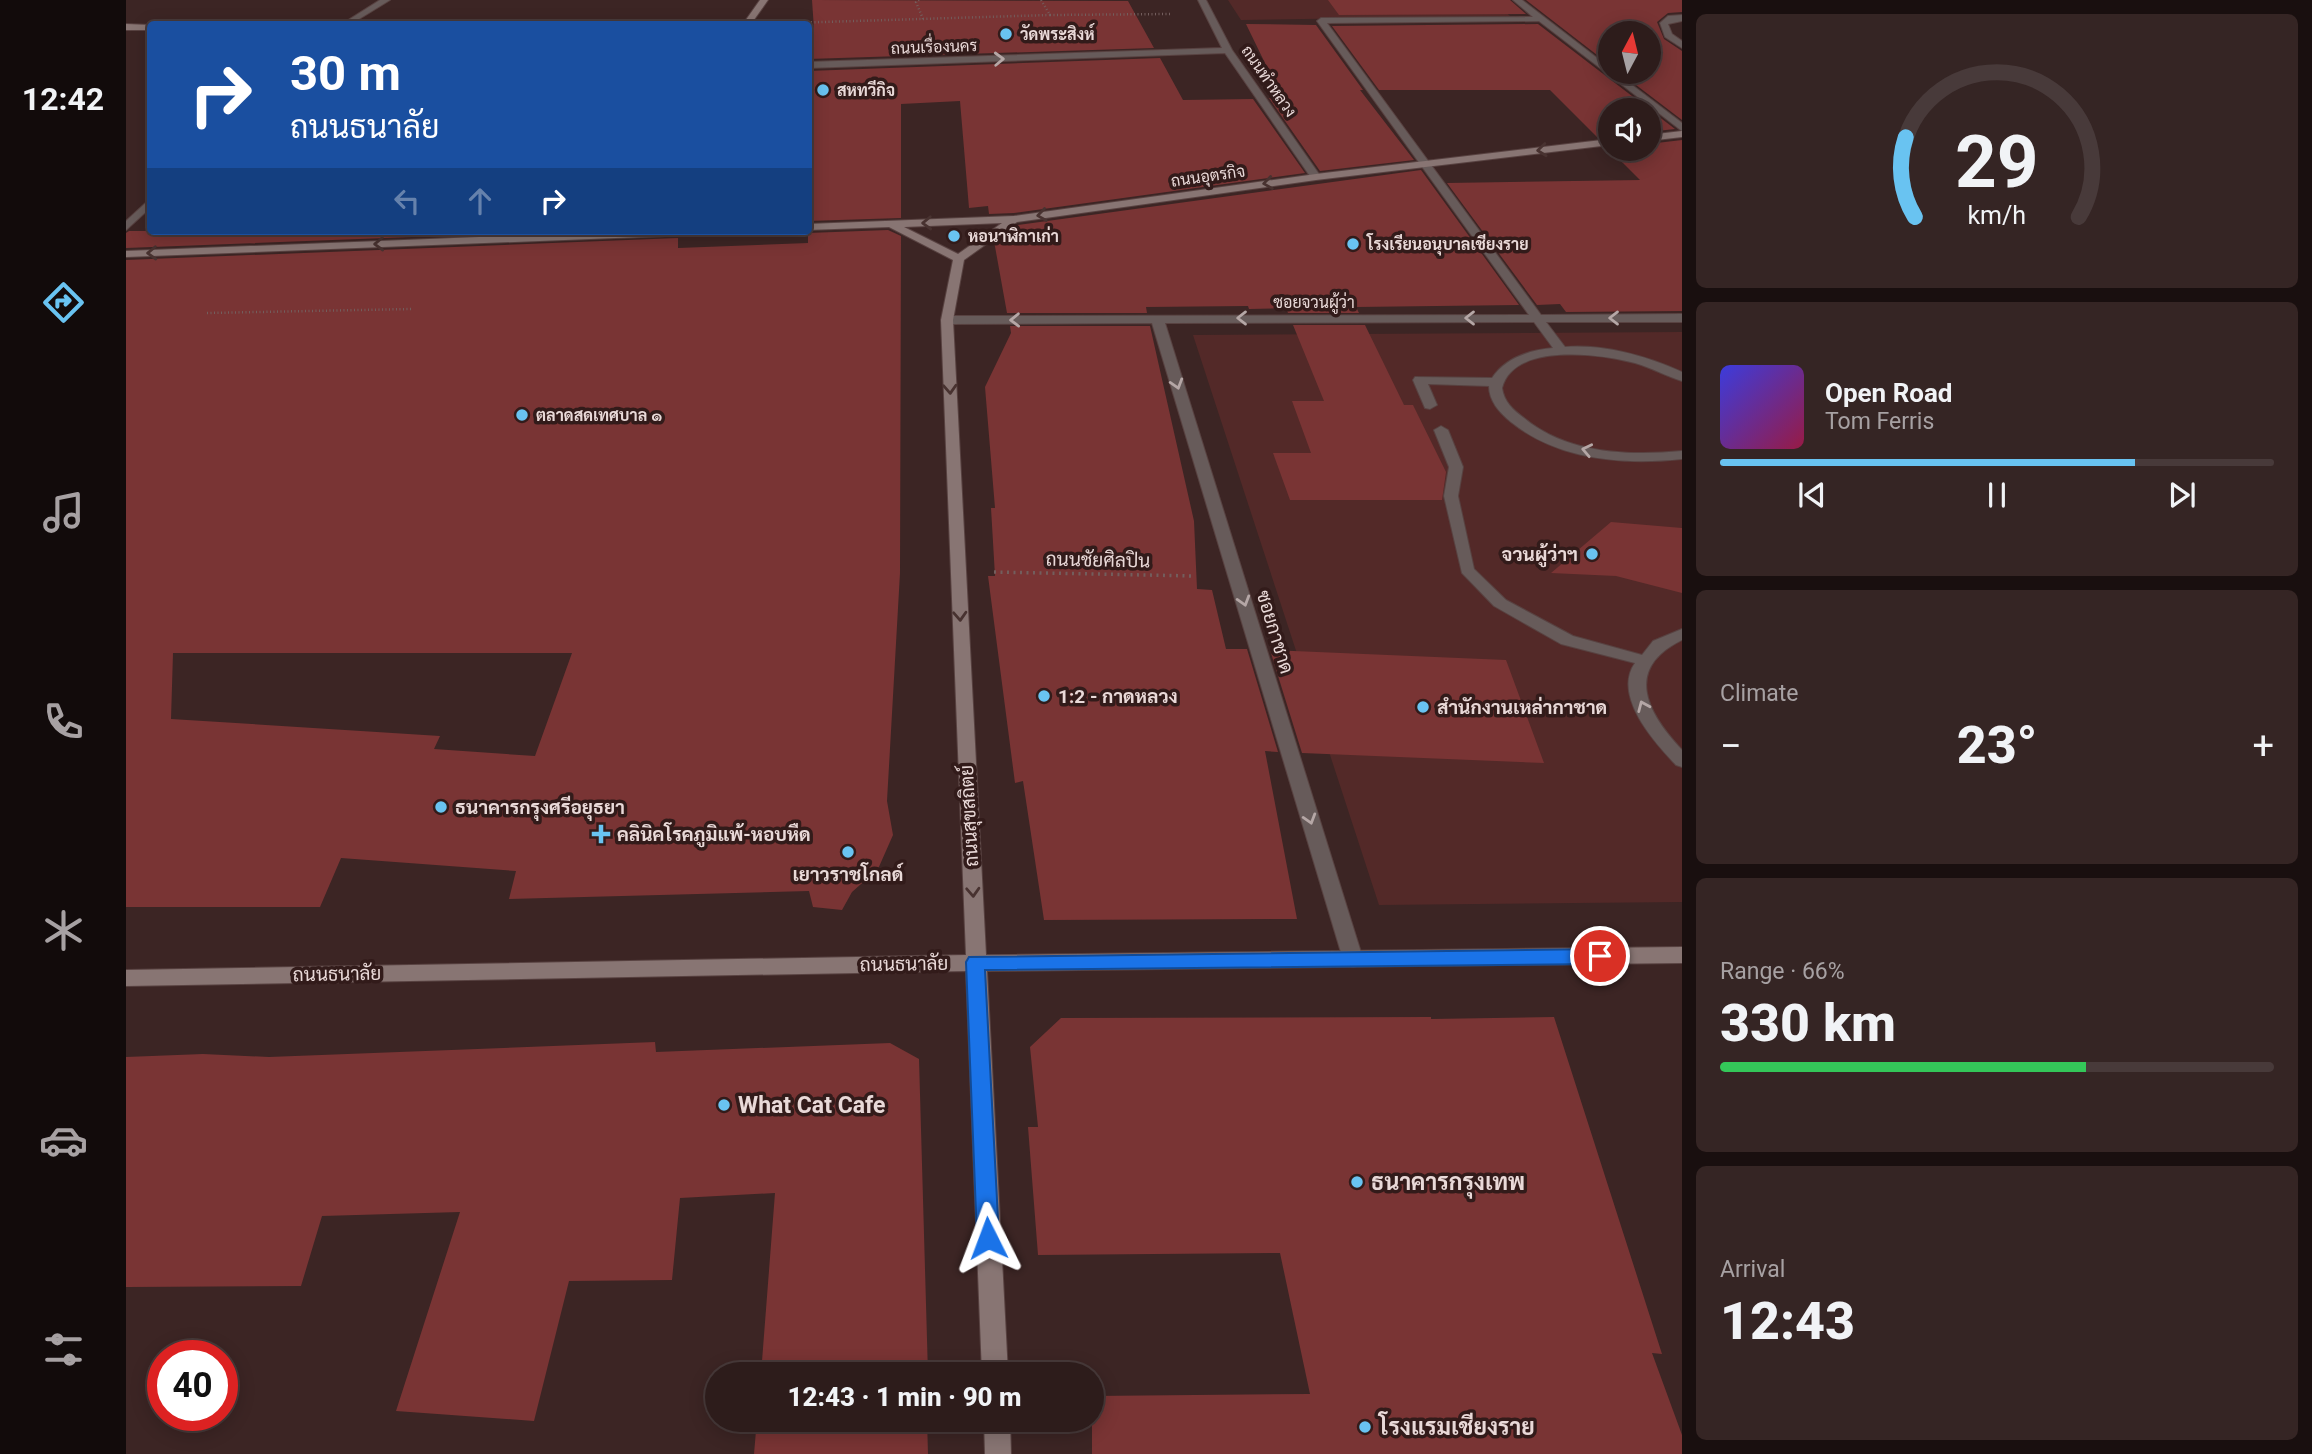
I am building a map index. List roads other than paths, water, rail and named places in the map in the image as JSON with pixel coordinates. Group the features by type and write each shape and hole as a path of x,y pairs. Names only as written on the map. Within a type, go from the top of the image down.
{"street":[{"path":"351,21 386,0"},
{"path":"749,21 764,0"},
{"name":"ถนนทำหลวง","path":"1202,0 1228,50 1315,177"},
{"path":"1517,0 1538,19 1682,128"},
{"path":"1682,18 1664,23 1668,35 1682,45"},
{"path":"1538,19 1321,21 1562,352"},
{"path":"126,27 147,28"},
{"name":"ถนนเรื่องนคร","path":"812,65 1228,50"},
{"path":"1661,136 1682,134"},
{"name":"ถนนอุตรกิจ","path":"812,227 1014,219 1315,177 1598,143"},
{"path":"126,227 147,205"},
{"path":"890,224 959,259 1014,219"},
{"path":"126,254 553,235"},
{"name":"ถนนสุขสถิตย์","path":"959,259 947,320 994,1362"},
{"name":"ซอยกาชาด","path":"1157,318 1353,959"},
{"name":"ซอยจวนผู้ว่า","path":"947,320 1682,318"},
{"path":"1682,377 1647,362 1610,354 1562,352 1516,361 1500,372 1495,387 1500,404 1517,421 1544,437 1579,449 1617,457 1654,458 1682,455"},
{"path":"1430,405 1420,380 1497,382"},
{"path":"1441,430 1456,467 1451,496 1467,570 1500,603 1567,640 1646,660"},
{"path":"1682,635 1659,645 1640,668 1638,696 1652,729 1682,761"},
{"name":"ถนนธนาลัย","path":"126,978 975,962 1682,955"},
{"path":"997,1432 998,1454"}],"place":[{"name":"วัดพระสิงห์","path":"1006,34"},
{"name":"สหทวีกิจ","path":"823,90"},
{"name":"หอนาฬิกาเก่า","path":"954,236"},
{"name":"โรงเรียนอนุบาลเชียงราย","path":"1353,244"},
{"name":"ตลาดสดเทศบาล ๑","path":"522,415"},
{"name":"จวนผู้ว่าฯ","path":"1592,554"},
{"name":"1:2 - กาดหลวง","path":"1044,696"},
{"name":"สำนักงานเหล่ากาชาด","path":"1423,707"},
{"name":"ธนาคารกรุงศรีอยุธยา","path":"441,807"},
{"name":"คลินิคโรคภูมิแพ้-หอบหืด","path":"601,834"},
{"name":"เยาวราชโกลด์","path":"848,852"},
{"name":"What Cat Cafe","path":"724,1105"},
{"name":"ธนาคารกรุงเทพ","path":"1357,1182"},
{"name":"โรงแรมเชียงราย","path":"1365,1427"}]}
